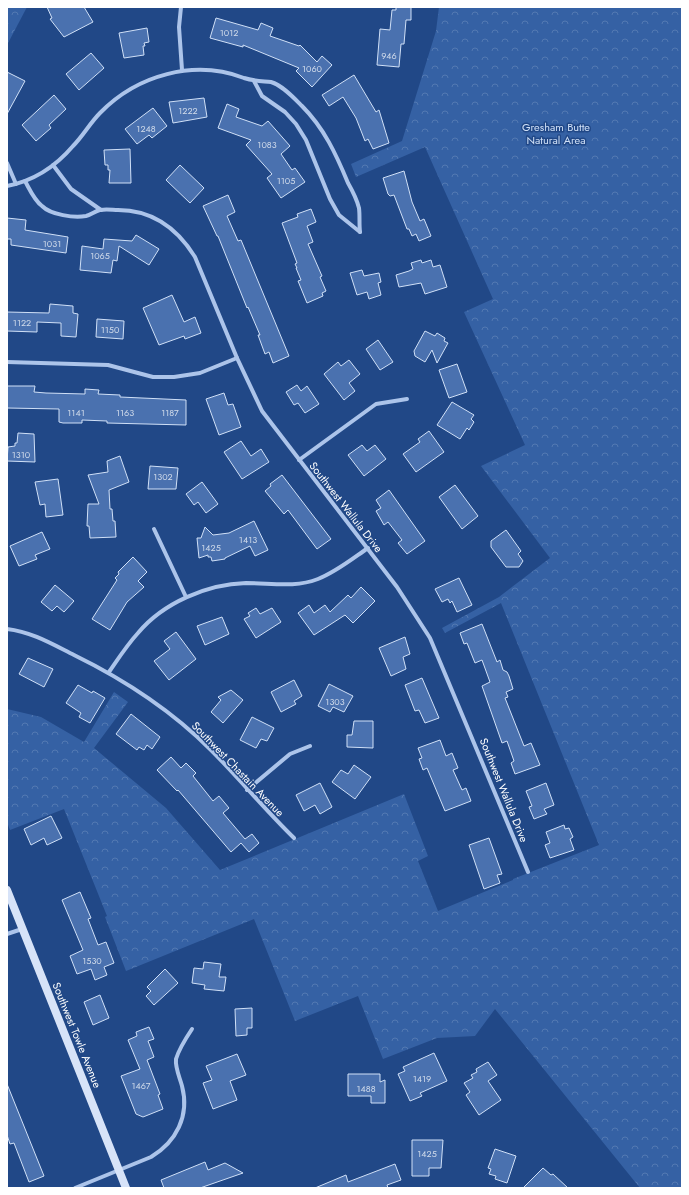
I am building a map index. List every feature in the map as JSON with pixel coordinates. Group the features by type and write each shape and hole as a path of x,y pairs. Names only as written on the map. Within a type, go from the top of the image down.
{"main road":[{"name":"Southwest Towle Avenue","path":"7,890 126,1188"}],"street":[{"path":"181,7 179,27 182,70"},
{"path":"7,186 24,181 53,165 73,147 99,114 112,102 143,83 162,75 182,70 216,70 254,81 272,82 284,90 306,110 321,128 336,153 358,207 360,232 339,216 330,199 306,140 296,124 285,112 262,96 254,81"},
{"path":"7,162 16,184"},
{"path":"53,165 70,189 101,210"},
{"name":"Southwest Wallula Drive","path":"24,181 34,198 42,207 56,213 86,216 101,210 128,210 153,216 163,221 183,240 195,257 237,358 262,411 368,548 415,614 438,652 528,872"},
{"path":"7,362 108,365 153,377 174,378 200,373 237,358"},
{"path":"299,460 376,404 407,398"},
{"path":"154,529 186,598"},
{"path":"109,672 138,632 167,608 186,598 227,585 246,583 299,584 318,579 334,572 368,548"},
{"name":"Southwest Chastain Avenue","path":"7,629 38,636 109,672 188,729 211,750 247,790 294,838"},
{"path":"247,790 290,754 310,746"},
{"path":"7,934 22,928"},
{"path":"75,1188 151,1157 162,1150 171,1141 180,1126 184,1113 184,1099 176,1060 192,1029"}],"green space":[{"path":"7,7 27,7 7,45"},
{"name":"Gresham Butte Natural Area","path":"439,7 682,7 682,1188 640,1188 495,1009 475,1036 437,1038 383,1059 358,996 295,1021 254,919 126,971 105,917 107,916 64,809 10,830 7,822 7,709 41,717 84,742 114,692 128,702 94,748 166,808 220,870 404,794 428,856 418,861 438,911 599,845 501,603 445,633 442,628 499,597 550,558 481,466 525,445 464,312 493,299 425,147 356,177 351,164 402,141 436,31"}],"building":[{"path":"47,7 84,7 93,22 64,37 50,19 52,18"},
{"path":"396,7 411,7 411,20 406,20 404,44 401,44 399,67 377,65 380,29 390,30 392,10 396,10"},
{"path":"216,18 258,30 261,23 273,28 270,36 299,46 300,45 317,62 322,56 332,65 312,87 296,71 299,68 243,45 243,47 210,38"},
{"path":"147,28 149,42 144,43 144,55 124,58 119,33"},
{"path":"91,53 104,68 79,90 66,74"},
{"path":"7,72 25,81 7,114"},
{"path":"354,75 376,112 379,110 389,143 373,149 368,139 365,141 356,118 343,97 329,106 322,95"},
{"path":"54,95 66,109 49,125 51,128 36,141 22,125"},
{"path":"204,98 207,117 173,123 169,102"},
{"path":"227,104 239,109 236,117 262,126 268,121 290,146 281,154 292,170 295,168 305,182 281,198 267,178 272,174 246,145 251,140 218,128"},
{"path":"153,108 167,126 152,138 149,135 137,144 125,129"},
{"path":"130,149 131,183 109,183 110,170 108,170 108,165 105,165 104,150"},
{"path":"180,165 204,188 190,203 166,180"},
{"path":"404,171 412,202 420,221 424,219 431,236 419,241 416,234 412,236 409,229 407,229 394,195 390,196 388,194 383,178"},
{"path":"228,195 235,212 227,216 238,241 241,240 289,356 273,363 269,352 265,354 258,335 260,335 248,307 247,308 218,236 203,206"},
{"path":"311,209 316,222 307,226 313,242 308,244 322,276 320,277 326,291 322,293 323,296 307,303 298,281 301,280 295,264 297,263 282,223 298,217 297,214"},
{"path":"7,218 26,220 25,230 68,237 66,253 11,245 11,239 7,239"},
{"path":"136,235 159,249 149,265 119,246 117,261 113,260 111,273 80,270 82,246 103,249 104,239 132,241"},
{"path":"421,260 422,263 431,260 433,267 440,265 447,287 425,294 421,283 399,287 396,275 413,269 411,263"},
{"path":"362,270 364,276 379,273 381,282 378,283 381,295 369,299 367,292 357,295 350,273"},
{"path":"172,295 184,322 195,317 201,333 185,339 184,336 159,345 143,308"},
{"path":"50,304 73,306 73,313 78,314 76,337 61,336 61,323 37,322 37,332 7,331 7,312 49,313"},
{"path":"97,319 124,321 123,339 96,337"},
{"path":"425,331 435,336 437,333 445,338 444,341 448,343 437,363 432,350 425,362 415,356 414,351"},
{"path":"378,340 393,362 380,370 366,349"},
{"path":"349,360 360,374 349,383 355,391 344,400 324,374 338,362 341,366"},
{"path":"457,364 467,392 449,398 439,370"},
{"path":"297,385 301,391 307,386 319,404 305,413 298,403 294,405 286,392"},
{"path":"7,386 35,386 34,392 46,393 85,394 85,389 99,390 98,394 120,395 120,397 186,400 186,425 107,423 107,421 82,420 82,423 63,423 59,422 59,409 7,408"},
{"path":"224,393 228,405 233,404 241,427 219,435 206,399"},
{"path":"452,402 474,415 471,419 474,422 469,430 467,428 460,439 437,425"},
{"path":"429,431 444,452 416,472 403,454 420,442 418,439"},
{"path":"18,433 34,434 35,462 7,461 8,447 15,446 15,443 17,443"},
{"path":"241,441 251,456 261,449 269,462 242,479 224,452"},
{"path":"362,445 367,451 375,445 386,459 364,476 348,455"},
{"path":"120,456 129,482 109,490 110,509 112,509 113,521 115,521 116,537 90,538 89,526 87,526 88,504 99,504 88,475 108,472 107,461"},
{"path":"150,466 178,468 176,489 148,489"},
{"path":"282,475 331,539 317,549 288,510 284,514 265,491 271,486 270,484"},
{"path":"58,479 63,515 46,517 45,504 40,505 35,482"},
{"path":"202,482 218,504 206,513 198,502 194,505 186,494"},
{"path":"455,485 478,516 462,529 439,497"},
{"path":"389,490 425,541 407,554 398,543 402,540 388,522 384,525 376,511 381,508 376,500"},
{"path":"254,521 268,550 255,556 250,546 225,559 212,561 211,557 208,557 208,555 199,558 197,538 201,538 205,527 213,535 229,533"},
{"path":"506,530 521,551 518,554 523,561 519,567 506,567 491,547 491,541"},
{"path":"42,532 50,549 35,555 37,559 19,566 10,546"},
{"path":"133,557 147,572 138,581 144,587 127,602 110,630 92,619 117,580 115,578 119,574 118,572"},
{"path":"459,578 472,605 457,612 452,601 450,603 448,599 442,602 435,589"},
{"path":"55,585 74,601 64,612 57,606 52,611 41,602"},
{"path":"361,587 375,601 353,623 345,615 314,635 298,613 309,605 314,613 325,605 330,612 348,595 351,598"},
{"path":"256,608 260,614 272,608 281,622 256,638 244,619 250,616 248,613"},
{"path":"222,617 229,634 205,645 197,626"},
{"path":"482,624 497,662 500,660 503,670 507,672 509,676 513,689 506,692 508,697 505,698 524,746 531,743 540,765 515,774 511,763 514,761 507,741 502,743 482,686 490,682 482,660 475,663 467,643 464,644 460,633"},
{"path":"176,632 196,659 169,680 154,661 170,649 164,641"},
{"path":"405,637 410,654 403,657 406,669 391,676 379,648"},
{"path":"28,658 53,669 44,687 19,674"},
{"path":"422,678 439,718 425,723 419,710 415,711 405,685"},
{"path":"294,680 302,696 294,701 296,704 281,712 271,692"},
{"path":"329,684 353,696 344,712 333,707 330,712 318,706"},
{"path":"78,685 105,698 90,723 79,717 81,713 66,703"},
{"path":"231,690 243,700 223,723 211,712 221,700 218,697"},
{"path":"131,714 160,737 152,749 147,745 144,750 139,747 137,750 116,734"},
{"path":"252,717 274,728 267,741 261,739 256,748 240,740"},
{"path":"354,721 373,721 373,748 347,747 347,735 352,735"},
{"path":"440,740 446,756 452,753 458,768 453,770 462,790 466,788 471,801 445,811 427,768 423,770 419,759 422,758 418,748"},
{"path":"171,757 181,768 186,763 196,773 193,776 213,801 219,796 229,808 223,813 245,839 252,834 259,843 249,852 241,843 231,852 178,790 177,791 157,770"},
{"path":"354,765 371,777 355,799 332,782 341,770 348,774"},
{"path":"320,783 332,807 320,814 315,805 304,811 296,795"},
{"path":"546,783 554,805 544,809 547,814 534,819 529,807 532,806 526,791"},
{"path":"51,816 62,838 47,845 44,838 31,845 24,829"},
{"path":"564,825 565,829 569,828 573,837 570,839 574,850 550,858 545,845 550,843 546,832"},
{"path":"489,838 502,874 497,875 500,883 484,889 469,845"},
{"path":"80,892 91,918 88,919 98,945 106,942 114,963 104,967 107,975 95,980 91,969 77,974 70,956 83,950 62,900"},
{"path":"204,962 221,964 219,977 226,977 224,991 204,989 205,985 192,983 194,968 203,969"},
{"path":"165,969 178,983 154,1005 146,996 151,991 147,987"},
{"path":"100,995 109,1018 93,1025 84,1002"},
{"path":"252,1008 252,1028 247,1028 247,1035 236,1036 235,1009"},
{"path":"149,1027 154,1039 148,1041 154,1057 147,1060 160,1094 158,1095 163,1109 143,1117 136,1114 121,1076 140,1069 128,1040 137,1036 136,1032"},
{"path":"434,1053 447,1081 420,1093 422,1096 410,1101 398,1074 405,1071 403,1067"},
{"path":"237,1054 246,1075 230,1081 237,1100 213,1109 203,1083 212,1080 206,1066"},
{"path":"488,1062 497,1075 488,1081 501,1100 479,1115 466,1095 470,1092 464,1083 473,1078 471,1075 477,1072 476,1069"},
{"path":"348,1074 380,1074 380,1082 385,1080 385,1103 371,1103 371,1096 348,1096"},
{"path":"7,1084 44,1176 29,1182 14,1143 10,1144 7,1135"},
{"path":"412,1140 443,1140 441,1168 429,1168 429,1176 412,1176"},
{"path":"495,1149 516,1156 507,1183 495,1179 496,1176 489,1174 491,1169 488,1168"},
{"path":"205,1162 208,1170 225,1163 243,1173 200,1188 164,1188 161,1180"},
{"path":"395,1164 401,1180 387,1185 388,1188 315,1188 346,1175 348,1182"},
{"path":"543,1168 551,1175 553,1174 568,1188 523,1188"}]}
